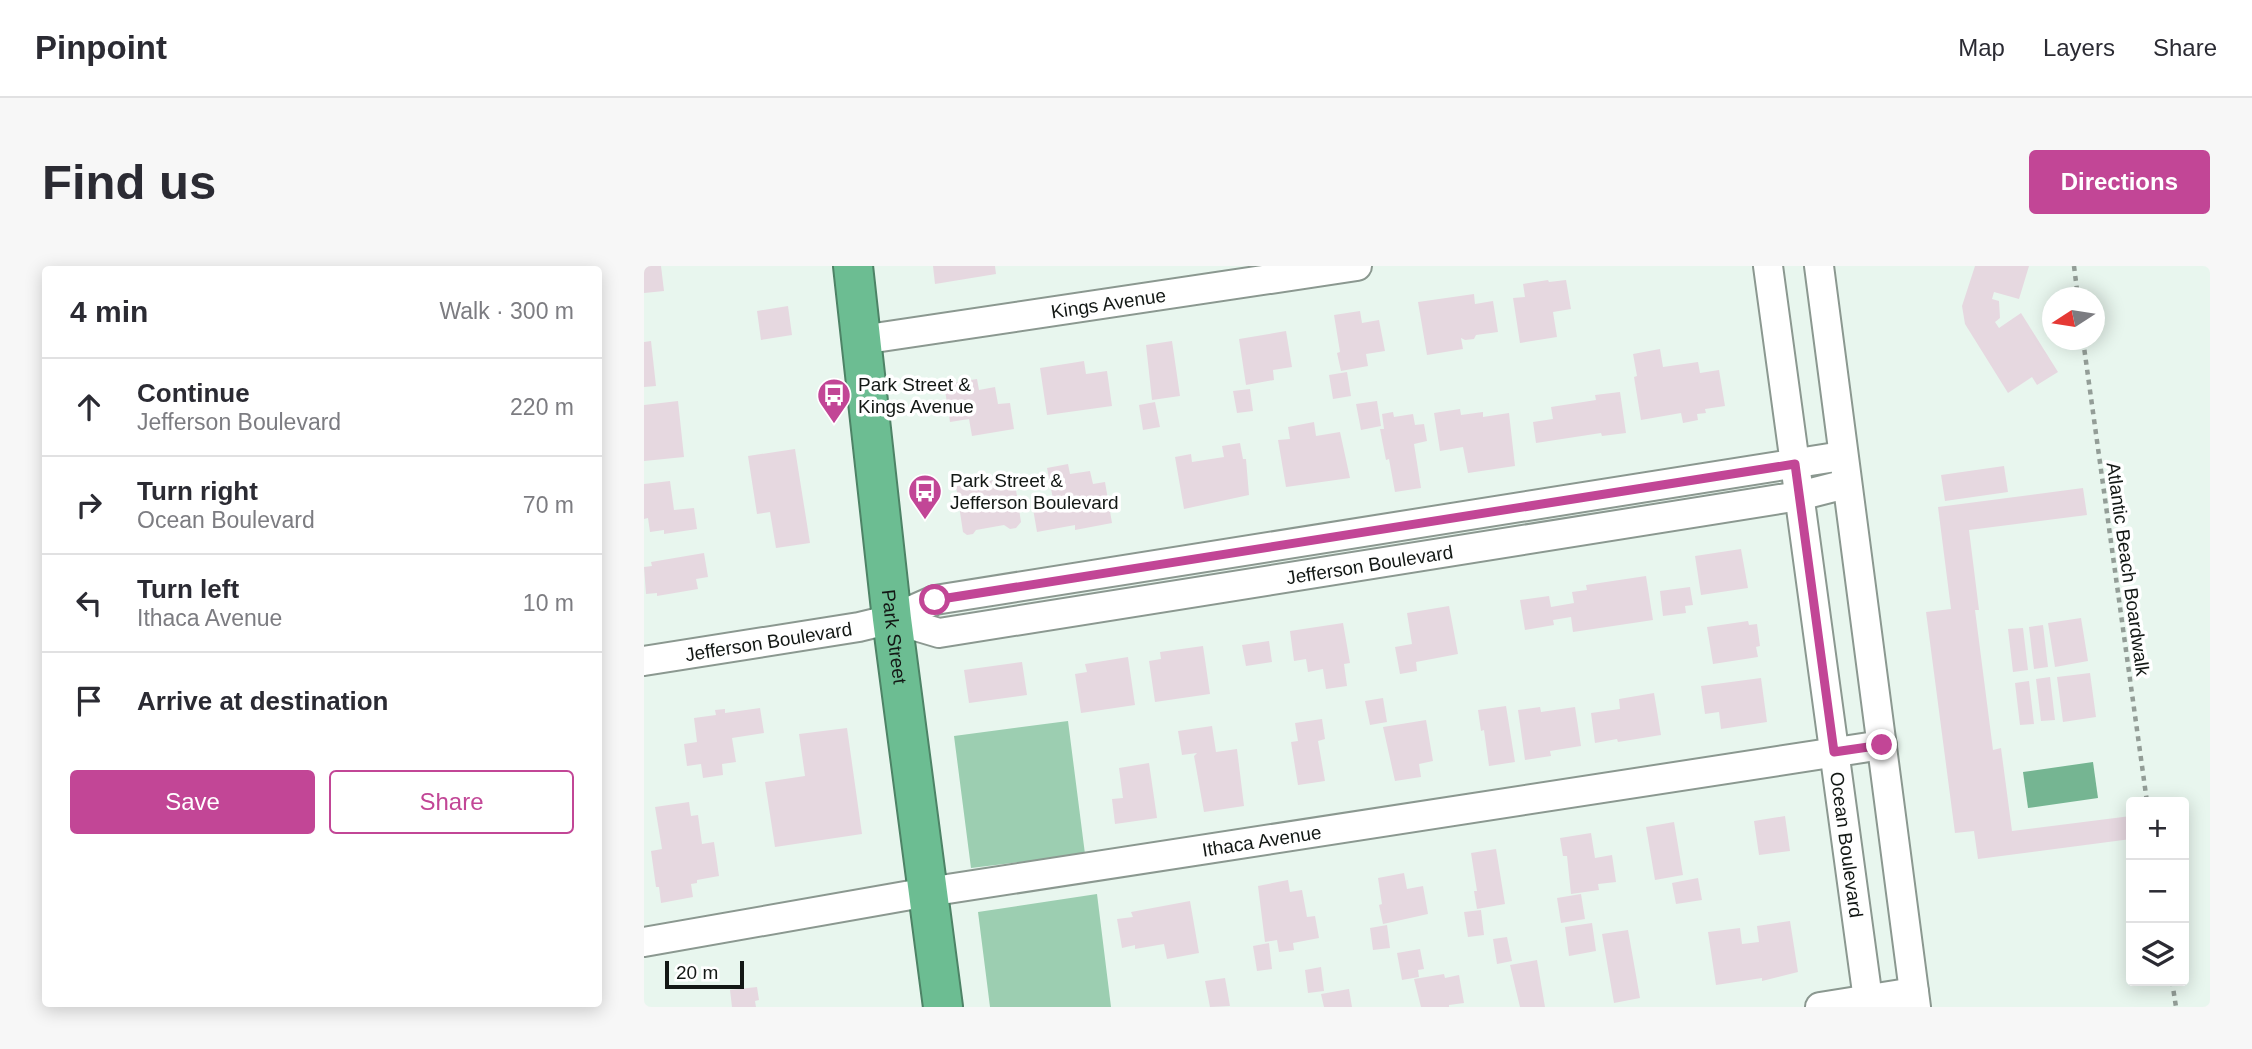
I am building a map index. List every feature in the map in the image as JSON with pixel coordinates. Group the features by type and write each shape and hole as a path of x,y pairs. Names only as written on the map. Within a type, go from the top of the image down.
{"highway":[{"name":"Park Street","path":"853,266 892,619 943,1007"}],"street":[{"name":"Kings Avenue","path":"862,340 1357,266"},
{"name":"Ocean Boulevard","path":"1768,266 1869,1003"},
{"path":"1819,266 1915,1000 1821,1007"},
{"name":"Jefferson Boulevard","path":"644,661 859,627 892,619 935,600 1842,456"},
{"name":"Jefferson Boulevard","path":"892,619 939,633 1799,496 1846,484"},
{"name":"Ithaca Avenue","path":"644,942 928,892 1882,745"}],"path":[{"path":"2074,266 2077,287"},
{"name":"Atlantic Beach Boardwalk","path":"2084,350 2146,797"},
{"path":"2173,986 2176,1007"}],"shaded area":[{"path":"1068,721 1085,854 971,868 954,736"},
{"path":"2093,762 2098,798 2028,808 2023,772"},
{"path":"1097,894 1111,1007 990,1007 978,912"}],"building":[{"path":"644,266 661,266 664,291 644,293"},
{"path":"933,266 995,266 996,274 935,284"},
{"path":"1975,266 2029,266 2019,299 1994,292 1992,299 1999,301 2000,318 1995,322 1999,328 2021,313 2058,372 2037,385 2032,377 2008,393 1965,324 1962,306"},
{"path":"1566,280 1571,309 1553,312 1557,337 1520,343 1513,298 1525,297 1523,284"},
{"path":"1474,294 1475,304 1493,301 1498,332 1476,335 1474,339 1461,338 1463,349 1427,355 1418,302"},
{"path":"788,306 792,335 761,340 757,311"},
{"path":"1360,311 1362,323 1379,320 1385,351 1366,354 1368,366 1341,371 1334,315"},
{"path":"1286,331 1292,367 1273,370 1274,380 1246,385 1239,339"},
{"path":"651,341 656,386 644,387 644,342"},
{"path":"1172,341 1180,396 1152,400 1146,345"},
{"path":"1660,349 1663,367 1698,362 1700,373 1719,370 1725,406 1705,409 1706,413 1697,414 1698,420 1683,423 1681,413 1641,420 1633,354"},
{"path":"1084,361 1086,374 1107,371 1112,406 1047,415 1040,368"},
{"path":"1347,372 1351,396 1333,399 1329,375"},
{"path":"977,379 979,390 995,387 998,404 1010,403 1014,429 972,436 969,419 950,422 944,384"},
{"path":"1250,389 1253,411 1237,413 1233,391"},
{"path":"1620,392 1626,433 1602,436 1601,433 1536,443 1533,422 1553,419 1551,407 1596,400 1595,395"},
{"path":"678,401 684,457 644,461 644,405"},
{"path":"1377,401 1381,426 1361,430 1356,404"},
{"path":"1155,402 1160,427 1143,430 1139,405"},
{"path":"1460,409 1461,415 1483,412 1483,417 1509,413 1515,466 1468,473 1463,447 1440,451 1434,413"},
{"path":"1393,412 1394,417 1413,414 1415,425 1424,424 1427,441 1414,444 1421,488 1395,492 1380,429 1384,429 1382,414"},
{"path":"1314,422 1316,436 1340,432 1350,478 1286,487 1278,440 1290,439 1288,427"},
{"path":"1240,443 1243,459 1246,459 1249,495 1184,509 1175,457 1191,454 1192,462 1224,457 1222,446"},
{"path":"795,449 810,543 776,548 770,512 757,514 748,456"},
{"path":"1068,464 1070,474 1090,471 1093,484 1105,482 1112,523 1075,530 1075,525 1037,532 1032,503 1053,499 1047,468"},
{"path":"2004,466 2008,492 1945,501 1941,475"},
{"path":"1014,477 1021,522 1016,528 1010,529 1004,525 976,530 973,534 967,535 963,532 956,486"},
{"path":"670,481 674,510 694,508 697,529 664,534 664,530 650,532 648,518 644,519 644,484"},
{"path":"2083,488 2087,515 1969,530 1979,610 1975,610 1993,750 2001,748 2012,831 2126,817 2126,840 1978,859 1974,831 1955,833 1926,612 1951,609 1938,507"},
{"path":"1741,549 1748,588 1701,595 1695,556"},
{"path":"704,553 708,577 696,579 698,589 657,596 657,593 646,594 644,567 652,566 651,562"},
{"path":"1646,576 1653,620 1573,632 1571,617 1553,620 1554,625 1525,630 1520,600 1549,596 1551,607 1574,603 1572,592 1587,590 1586,585"},
{"path":"1690,587 1693,605 1685,606 1686,613 1663,616 1660,591"},
{"path":"1449,606 1458,654 1416,662 1417,671 1400,674 1395,647 1412,644 1407,613"},
{"path":"2081,618 2088,661 2055,667 2048,623"},
{"path":"1748,621 1749,625 1757,624 1760,646 1756,647 1758,657 1713,664 1707,627"},
{"path":"1343,623 1350,663 1344,664 1347,686 1326,689 1323,669 1308,672 1306,659 1294,661 1290,631"},
{"path":"2043,625 2048,667 2034,669 2029,627"},
{"path":"2023,628 2028,670 2013,672 2008,629"},
{"path":"1269,641 1272,662 1246,666 1242,645"},
{"path":"1203,646 1210,694 1155,702 1149,661 1161,659 1160,652"},
{"path":"1128,657 1135,705 1081,713 1075,674 1087,672 1085,664"},
{"path":"1022,662 1027,695 969,703 964,670"},
{"path":"2090,673 2096,717 2063,722 2057,677"},
{"path":"2050,677 2055,720 2041,721 2036,679"},
{"path":"1761,678 1767,722 1721,729 1719,712 1705,714 1701,686"},
{"path":"2029,681 2034,724 2020,725 2015,683"},
{"path":"1654,693 1661,735 1595,743 1591,713 1620,709 1619,699"},
{"path":"1383,698 1387,722 1370,725 1365,701"},
{"path":"1506,706 1515,762 1489,766 1478,710"},
{"path":"1540,707 1541,712 1575,707 1581,746 1550,751 1551,756 1525,760 1518,710"},
{"path":"760,708 764,733 732,738 736,762 722,764 723,775 703,778 701,764 687,766 684,744 697,742 694,718 716,715 715,710 725,709 725,713"},
{"path":"1322,719 1325,739 1318,741 1325,781 1298,785 1291,742 1298,741 1295,723"},
{"path":"1426,720 1433,761 1419,764 1421,777 1395,781 1383,727"},
{"path":"1212,726 1216,752 1237,749 1244,806 1204,812 1194,756 1197,753 1182,755 1178,731"},
{"path":"847,728 862,834 775,847 765,782 805,776 799,734"},
{"path":"1149,763 1157,818 1115,824 1112,799 1123,798 1119,768"},
{"path":"689,802 691,816 698,815 702,844 714,842 719,876 697,880 697,883 691,884 693,897 661,903 651,851 662,849 655,807"},
{"path":"1785,816 1790,851 1759,855 1754,821"},
{"path":"1674,822 1683,875 1655,880 1646,827"},
{"path":"1591,833 1595,858 1612,855 1616,882 1598,884 1599,890 1571,894 1567,856 1563,856 1560,838"},
{"path":"1496,849 1505,904 1477,909 1471,853"},
{"path":"1404,873 1407,889 1423,886 1428,914 1383,924 1378,878"},
{"path":"1698,878 1702,900 1676,904 1672,883"},
{"path":"1288,880 1290,892 1302,890 1307,917 1315,916 1319,938 1293,943 1294,950 1279,952 1277,940 1265,942 1258,886"},
{"path":"1581,894 1585,919 1561,923 1557,898"},
{"path":"1190,901 1199,953 1167,959 1164,944 1135,949 1135,945 1122,948 1117,919 1133,917 1131,912"},
{"path":"1481,910 1484,935 1468,937 1464,912"},
{"path":"1790,921 1798,972 1762,981 1762,978 1716,985 1708,932 1740,928 1742,944 1759,942 1757,926"},
{"path":"1592,923 1596,951 1569,956 1565,927"},
{"path":"1387,925 1390,948 1373,950 1370,928"},
{"path":"1628,930 1640,998 1614,1003 1602,934"},
{"path":"1507,937 1512,961 1497,964 1493,939"},
{"path":"1269,943 1272,969 1257,971 1253,946"},
{"path":"1420,949 1424,969 1418,970 1419,977 1402,980 1397,953"},
{"path":"1537,960 1545,1007 1520,1007 1510,965"},
{"path":"1321,967 1324,991 1308,993 1305,970"},
{"path":"1444,974 1445,978 1459,975 1464,1003 1449,1007 1421,1007 1414,979"},
{"path":"1225,978 1230,1006 1210,1007 1205,981"},
{"path":"757,987 759,1000 755,1001 756,1007 732,1007 730,990"},
{"path":"1349,989 1352,1007 1324,1007 1321,994"}],"place":[{"name":"Park Street & Kings Avenue","path":"834,425"},
{"name":"Park Street & Jefferson Boulevard","path":"925,521"}],"route":[{"path":"935,600 1795,464 1834,752 1882,745"}]}
